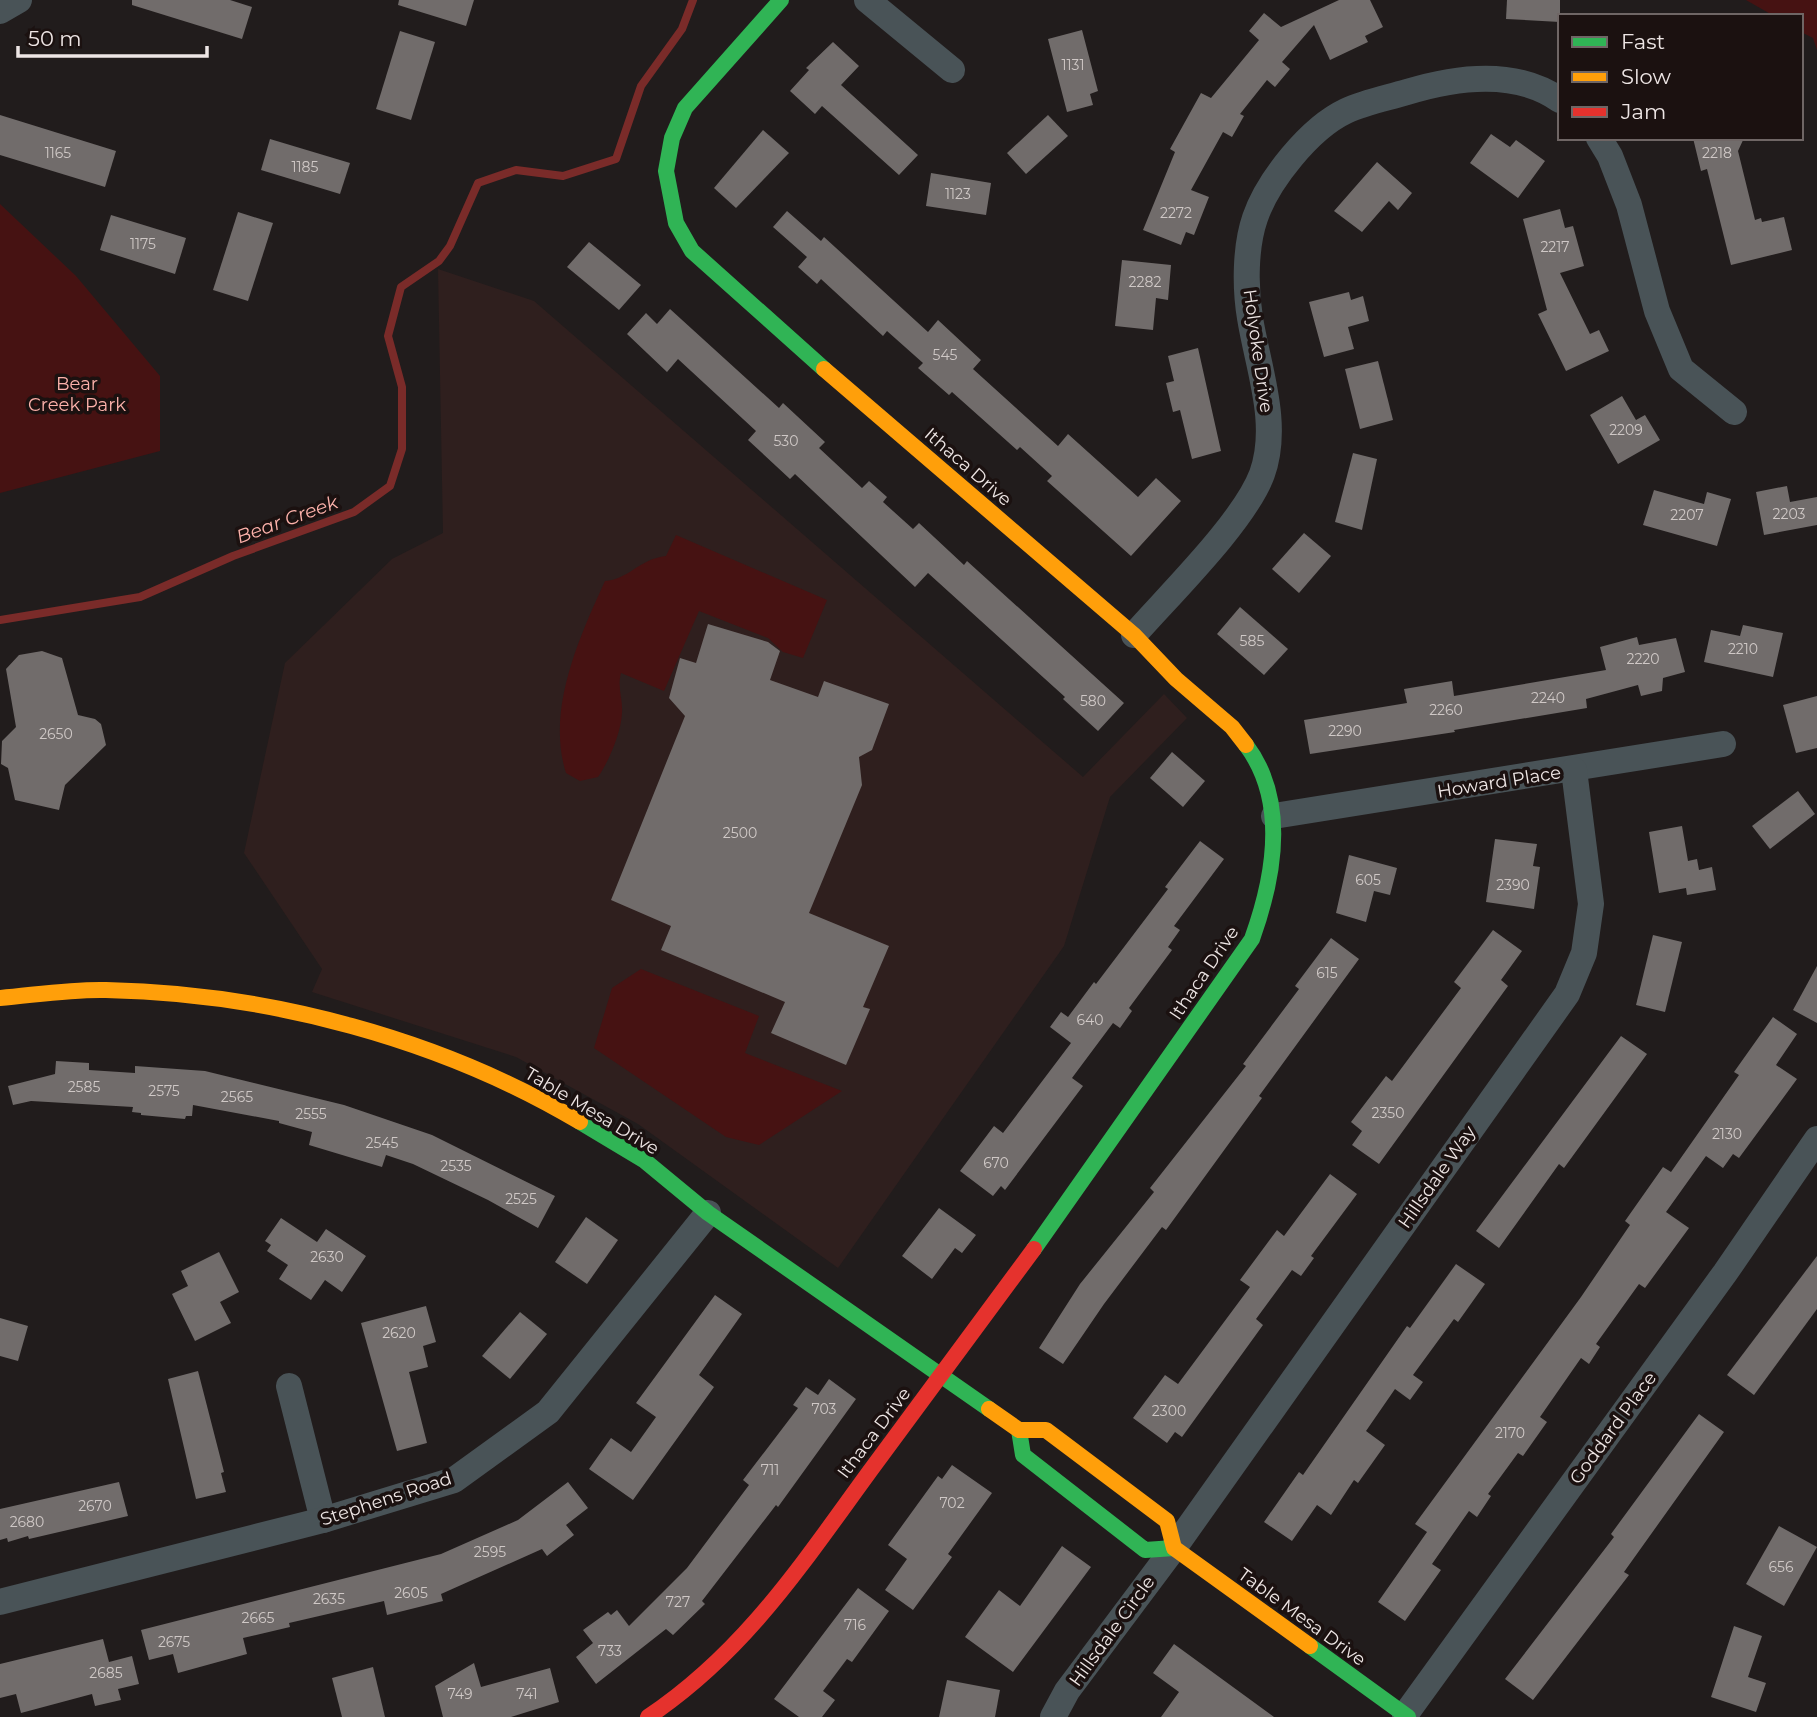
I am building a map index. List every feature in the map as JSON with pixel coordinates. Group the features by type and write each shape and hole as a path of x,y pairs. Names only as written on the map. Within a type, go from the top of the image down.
{"street":[{"path":"0,11 19,0"},
{"name":"Ithaca Drive","path":"648,1717 671,1704 714,1668 752,1628 941,1377 1252,939 1262,915 1274,867 1274,817 1257,764 1232,727 1180,684 1134,635 741,296 692,251 676,223 666,171 672,138 685,108 781,0"},
{"path":"867,0 952,70"},
{"name":"Holyoke Drive","path":"1134,635 1244,509 1262,474 1269,439 1263,376 1250,316 1247,267 1255,218 1277,176 1307,140 1345,111 1414,90 1485,78 1514,80 1558,99"},
{"path":"1600,140 1610,156 1629,205 1657,311 1681,369 1734,412"},
{"name":"Howard Place","path":"1274,817 1723,744"},
{"name":"Hillsdale Way","path":"1174,1548 1567,994 1584,953 1591,904 1574,770"},
{"name":"Table Mesa Drive","path":"0,985 34,993"},
{"name":"Table Mesa Drive","path":"0,998 34,993 104,990 177,994 302,1013 382,1036 503,1081 541,1099 645,1161 708,1213 1019,1430 1046,1430 1167,1521 1174,1548 1406,1716"},
{"name":"Goddard Place","path":"1406,1716 1717,1284 1817,1139"},
{"name":"Stephens Road","path":"0,1602 323,1520 454,1480 548,1412 708,1213"},
{"path":"289,1385 323,1520"},
{"path":"1019,1430 1023,1455 1145,1550 1174,1548"},
{"name":"Hillsdale Circle","path":"1053,1717 1068,1691 1174,1548"}],"shaded area":[{"path":"438,269 534,301 1083,777 1164,694 1187,718 1110,797 1064,946 838,1268 638,1124 516,1057 312,992 322,969 244,853 285,663 392,559 443,533"}],"green space":[{"path":"1746,0 1817,0 1817,50 1813,38 1803,33 1803,14 1770,14"},
{"name":"Bear Creek Park","path":"0,204 76,276 160,376 160,451 0,493"},
{"path":"676,535 827,600 803,658 783,652 768,638 699,611 664,691 621,673 622,713 614,746 598,777 580,781 566,773 560,724 568,675 585,626 605,581 620,577 648,561 666,556"},
{"path":"641,969 759,1016 745,1053 842,1091 759,1145 726,1137 594,1048 612,988"}],"building":[{"path":"132,0 230,0 252,7 242,39 132,5"},
{"path":"399,0 474,0 466,26 398,5"},
{"path":"1339,0 1370,0 1383,27 1365,36 1368,42 1330,60 1314,25 1282,62 1290,69 1275,87 1267,80 1240,114 1244,116 1232,137 1223,132 1191,190 1209,197 1194,235 1186,232 1181,245 1143,230 1175,152 1170,149 1201,93 1211,98 1259,40 1249,31 1264,13 1281,27"},
{"path":"1507,0 1560,0 1558,22 1506,19"},
{"path":"1082,30 1098,91 1090,94 1093,105 1067,112 1048,39"},
{"path":"400,31 435,42 411,120 376,109"},
{"path":"833,42 859,66 841,85 918,155 899,175 822,106 815,114 790,91 809,70 806,68"},
{"path":"0,115 116,151 105,187 0,155"},
{"path":"1048,115 1068,136 1026,174 1007,153"},
{"path":"763,130 789,153 736,208 714,188"},
{"path":"1491,134 1510,147 1516,140 1545,161 1518,198 1470,163"},
{"path":"270,139 350,163 340,194 261,170"},
{"path":"1693,140 1743,140 1738,151 1755,220 1761,218 1762,222 1784,217 1792,250 1731,265 1707,169 1701,171"},
{"path":"1377,162 1412,193 1398,210 1389,201 1362,232 1334,211"},
{"path":"931,173 991,183 986,215 926,206"},
{"path":"1560,209 1565,228 1573,226 1584,266 1560,273 1590,334 1599,330 1609,351 1566,371 1538,314 1547,310 1523,219"},
{"path":"787,211 821,241 824,237 928,332 938,320 981,360 973,369 1058,446 1068,434 1138,497 1156,478 1181,501 1131,556 1047,481 1052,476 1020,447 1017,450 952,392 949,395 918,368 923,363 887,331 883,336 821,279 817,284 798,267 807,257 773,227"},
{"path":"238,212 273,223 248,301 213,290"},
{"path":"111,215 186,238 175,274 100,250"},
{"path":"589,242 641,285 619,310 567,267"},
{"path":"1122,260 1171,265 1168,300 1156,298 1153,330 1115,326"},
{"path":"1349,292 1351,300 1363,296 1369,321 1348,327 1354,349 1324,357 1309,302"},
{"path":"670,309 779,408 783,403 825,442 819,448 862,488 869,481 887,497 883,502 913,529 919,523 964,565 967,561 1124,703 1098,731 1063,699 1065,697 928,573 915,587 795,474 790,479 748,440 756,431 678,359 667,372 627,334 646,313 657,324"},
{"path":"1198,348 1221,451 1192,459 1180,410 1173,412 1166,383 1174,381 1168,356"},
{"path":"1378,361 1393,420 1360,429 1345,369"},
{"path":"1622,396 1636,420 1645,415 1660,440 1618,464 1590,415"},
{"path":"1353,453 1377,459 1362,530 1335,522"},
{"path":"1787,486 1790,502 1817,497 1817,525 1764,535 1756,492"},
{"path":"1654,490 1704,504 1707,492 1731,499 1717,546 1643,525"},
{"path":"1304,533 1331,556 1299,593 1272,569"},
{"path":"1240,607 1288,649 1264,675 1217,634"},
{"path":"708,624 768,642 780,651 770,680 818,697 824,681 889,704 872,750 859,757 862,785 809,913 889,946 863,1007 870,1009 846,1065 771,1033 785,1002 661,950 671,926 611,900 685,716 669,698 680,658 696,663"},
{"path":"1743,625 1783,633 1773,677 1704,662 1711,630 1740,636"},
{"path":"1637,637 1639,645 1676,638 1685,672 1663,678 1662,691 1641,696 1638,685 1586,699 1587,708 1310,754 1304,720 1407,703 1404,689 1452,681 1454,696 1606,670 1600,647"},
{"path":"42,651 62,658 78,715 95,719 101,724 106,745 65,785 59,810 15,800 8,768 1,764 2,741 16,727 6,669 19,655"},
{"path":"1817,696 1817,748 1796,753 1783,705"},
{"path":"1172,752 1205,781 1183,807 1150,778"},
{"path":"1798,791 1815,814 1770,849 1752,826"},
{"path":"1682,826 1688,861 1697,859 1699,870 1712,867 1716,890 1687,895 1686,888 1659,893 1649,832"},
{"path":"1495,839 1537,844 1533,866 1540,867 1534,909 1486,902"},
{"path":"1200,841 1224,859 1174,926 1180,930 1168,947 1172,950 1129,1008 1132,1011 1120,1028 1113,1023 1072,1078 1083,1086 1005,1190 1001,1186 993,1196 960,1171 994,1126 1003,1133 1071,1043 1050,1027 1061,1012 1068,1017 1094,982 1096,984 1168,889 1165,887"},
{"path":"1349,855 1397,868 1390,895 1374,891 1366,922 1336,913"},
{"path":"1493,930 1522,951 1501,980 1508,986 1379,1164 1352,1145 1362,1131 1351,1122 1386,1076 1392,1081 1461,988 1454,982"},
{"path":"1653,935 1682,942 1665,1012 1636,1005"},
{"path":"1331,938 1359,959 1259,1096 1262,1098 1166,1230 1162,1227 1104,1304 1063,1364 1039,1348 1080,1284 1154,1192 1150,1188 1246,1066 1243,1064 1299,989 1295,986"},
{"path":"1817,966 1817,1023 1793,1010"},
{"path":"1773,1017 1797,1034 1776,1065 1797,1079 1739,1158 1733,1154 1723,1168 1706,1156 1666,1212 1689,1228 1645,1288 1639,1284 1596,1344 1600,1347 1589,1364 1581,1358 1540,1417 1547,1422 1523,1456 1518,1453 1488,1494 1491,1496 1477,1517 1469,1511 1432,1564 1441,1570 1405,1621 1378,1602 1427,1532 1415,1524 1581,1297 1630,1225 1625,1221 1663,1167 1671,1172 1739,1075 1734,1072"},
{"path":"1621,1036 1647,1054 1564,1168 1559,1164 1499,1248 1476,1231"},
{"path":"56,1061 89,1063 89,1070 135,1073 135,1066 205,1071 344,1105 432,1135 555,1196 538,1228 488,1200 413,1164 386,1155 382,1167 309,1145 312,1132 279,1121 193,1105 192,1116 186,1116 185,1119 141,1115 132,1112 133,1107 31,1101 13,1105 8,1086 55,1074"},
{"path":"1330,1174 1357,1194 1311,1256 1314,1258 1301,1276 1292,1270 1256,1319 1263,1325 1182,1437 1175,1432 1167,1443 1133,1418 1165,1375 1178,1384 1250,1287 1240,1280 1277,1230 1284,1236"},
{"path":"939,1208 976,1235 962,1253 955,1248 932,1279 902,1256"},
{"path":"586,1217 618,1240 587,1284 555,1262"},
{"path":"281,1218 317,1242 326,1229 366,1256 342,1292 325,1280 311,1300 279,1279 288,1265 267,1251 271,1245 265,1241"},
{"path":"219,1252 239,1292 220,1302 231,1323 195,1341 172,1294 188,1286 181,1271"},
{"path":"1817,1256 1817,1309 1754,1395 1727,1375"},
{"path":"1456,1264 1485,1284 1458,1322 1454,1319 1413,1375 1423,1382 1410,1400 1395,1389 1366,1431 1385,1445 1358,1483 1354,1480 1331,1515 1317,1505 1292,1541 1264,1522 1299,1472 1303,1475 1407,1326 1410,1328"},
{"path":"715,1295 742,1314 699,1375 714,1387 633,1500 589,1469 611,1438 631,1452 656,1417 636,1403"},
{"path":"426,1306 436,1342 423,1346 428,1367 409,1372 427,1443 397,1451 361,1323"},
{"path":"520,1312 547,1334 510,1379 482,1356"},
{"path":"0,1318 28,1326 18,1361 0,1356"},
{"path":"198,1371 224,1472 221,1473 226,1492 196,1499 168,1379"},
{"path":"829,1379 856,1399 778,1507 776,1505 702,1601 705,1604 673,1635 666,1629 596,1684 576,1657 593,1643 583,1630 608,1612 611,1615 617,1610 629,1626 687,1568 749,1485 743,1480 798,1408 793,1405 806,1387 818,1395"},
{"path":"1699,1414 1724,1432 1624,1572 1629,1575 1533,1700 1505,1679 1614,1537 1611,1534"},
{"path":"952,1465 992,1493 948,1554 952,1557 913,1610 885,1590 907,1559 888,1545 938,1476 942,1479"},
{"path":"119,1482 128,1516 29,1539 28,1536 8,1542 7,1538 0,1540 0,1509"},
{"path":"568,1482 588,1508 566,1525 574,1535 547,1556 542,1549 441,1594 443,1601 387,1615 384,1601 289,1623 290,1627 243,1638 247,1654 178,1673 173,1654 149,1660 141,1630 441,1554 518,1520"},
{"path":"1779,1526 1817,1547 1784,1606 1746,1584"},
{"path":"1062,1546 1091,1567 1013,1672 965,1637 999,1590 1020,1606"},
{"path":"858,1588 889,1611 852,1662 847,1659 823,1691 835,1700 822,1717 799,1717 774,1699"},
{"path":"1734,1626 1762,1636 1748,1677 1766,1683 1756,1712 1711,1697"},
{"path":"103,1639 109,1662 132,1656 139,1684 118,1689 121,1700 95,1706 92,1694 21,1713 16,1694 0,1698 0,1664"},
{"path":"1174,1644 1274,1717 1161,1717 1179,1692 1153,1673"},
{"path":"474,1663 481,1687 550,1668 559,1702 511,1717 443,1717 435,1686"},
{"path":"373,1667 385,1717 342,1717 332,1678"},
{"path":"947,1680 1000,1690 995,1717 939,1717"}],"waterway":[{"name":"Bear Creek","path":"0,620 140,597 233,556 354,512 390,486 402,449 402,387 388,336 401,287 439,261 450,246 478,183 516,170 563,176 616,159 641,86 682,29 693,0"}],"traffic: fast":[{"path":"781,0 685,108 672,138 666,171 676,223 692,251 824,369"},
{"path":"1034,1249 1252,939 1266,891 1273,840 1268,790 1246,745"},
{"path":"580,1122 645,1161 708,1213 989,1409"},
{"path":"1019,1430 1023,1455 1145,1550 1174,1548"},
{"path":"1310,1646 1408,1717"}],"traffic: slow":[{"path":"824,369 1134,635 1176,679 1232,727 1246,745"},
{"path":"0,998 106,990 229,1000 291,1011 352,1026 470,1067 580,1122"},
{"path":"989,1409 1019,1430 1046,1430 1167,1521 1174,1548 1310,1646"}],"traffic: jam":[{"path":"648,1717 683,1692 714,1664 770,1604 1034,1249"}]}
